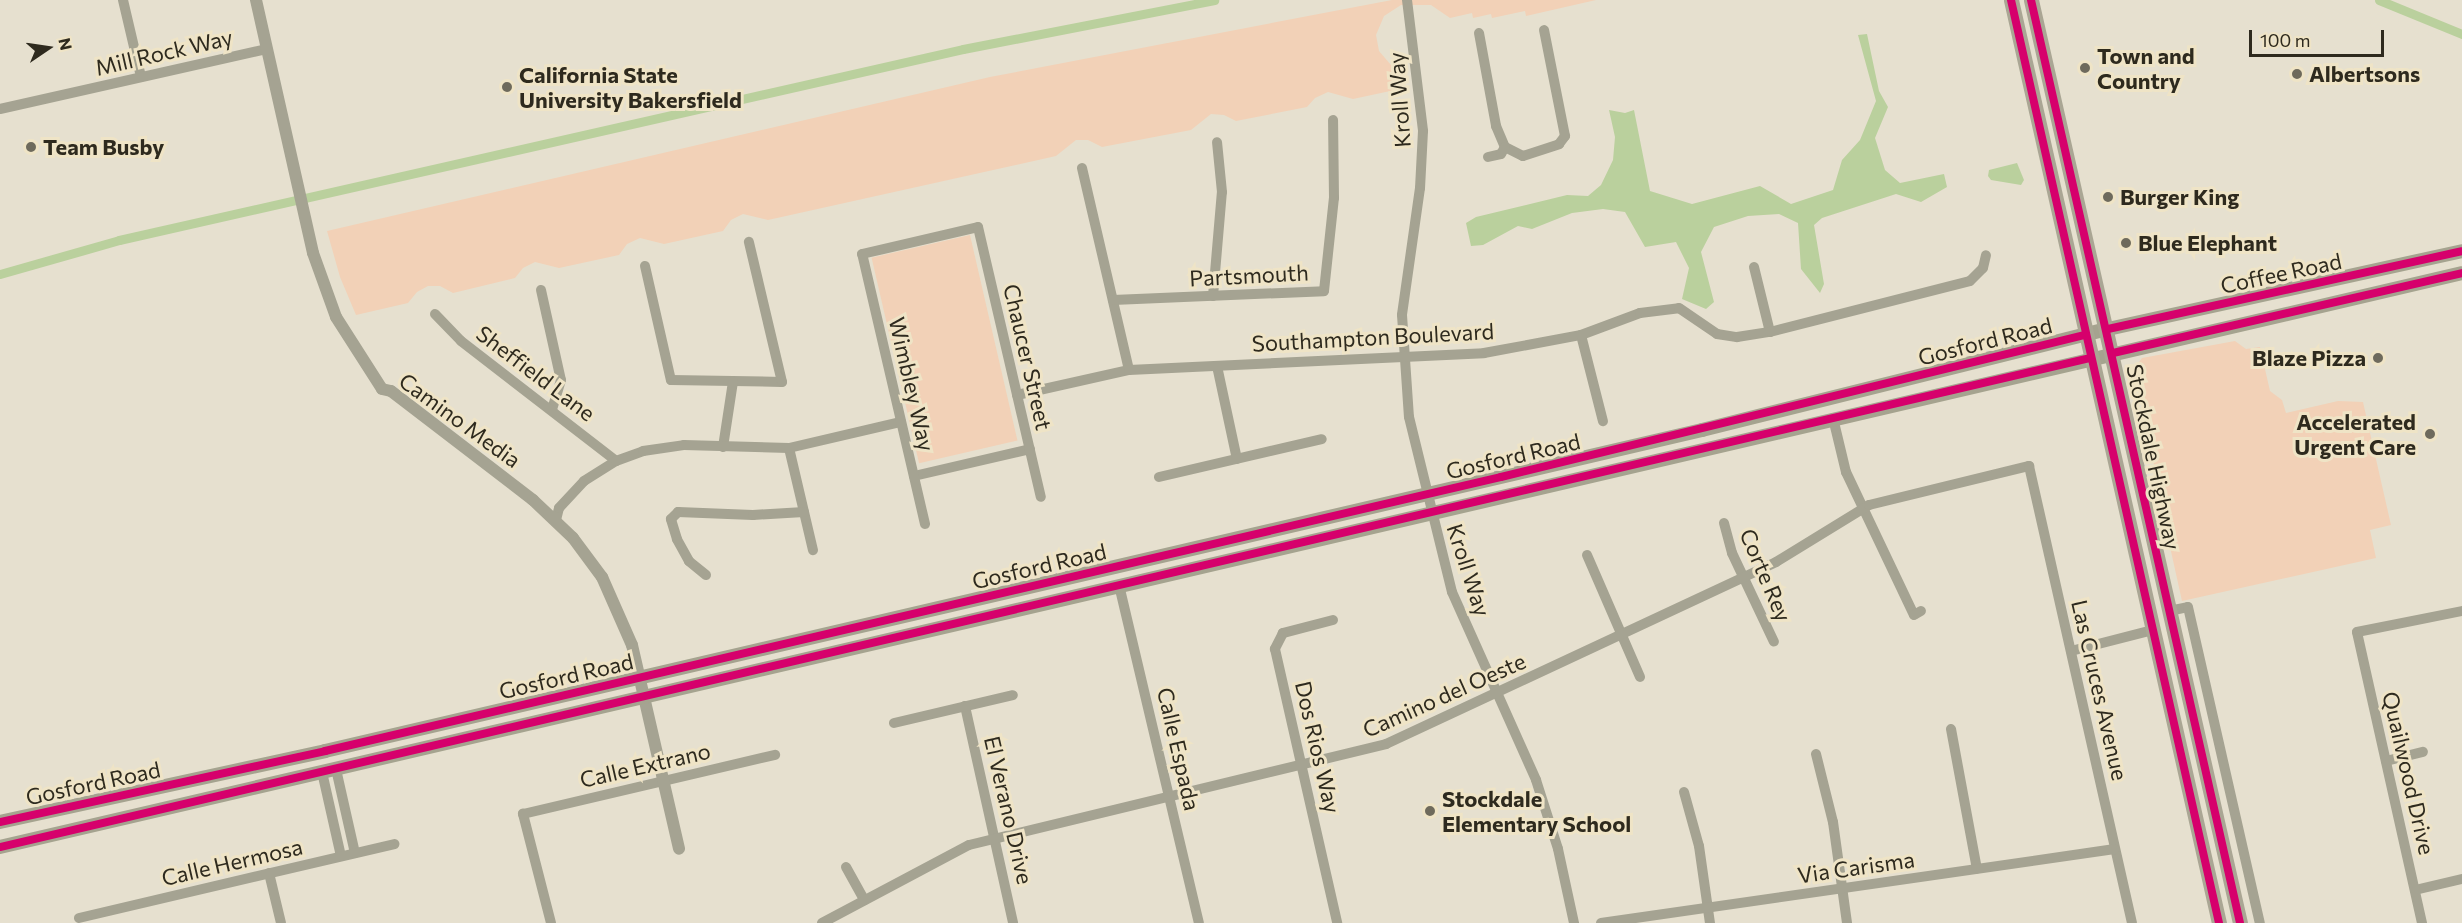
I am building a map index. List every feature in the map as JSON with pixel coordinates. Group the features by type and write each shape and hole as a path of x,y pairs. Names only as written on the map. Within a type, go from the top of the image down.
{"main road":[{"name":"Stockdale Highway","path":"2011,0 2219,923"},
{"name":"Stockdale Highway","path":"2031,0 2108,329 2240,923"},
{"name":"Coffee Road","path":"2108,329 2462,251"},
{"path":"2389,267 2394,289"},
{"name":"Coffee Road","path":"2090,358 2462,273"},
{"name":"Gosford Road","path":"0,822 640,677 1426,494 2108,329"},
{"name":"Gosford Road","path":"0,848 645,694 2090,358"},
{"path":"2153,630 2164,637 2178,693 2197,734"}],"street":[{"path":"123,0 141,77"},
{"name":"Camino Media","path":"256,0 298,186 326,295 346,334 382,388 391,391 556,520 588,557 614,599 640,677 679,849"},
{"name":"Kroll Way","path":"1407,0 1423,131 1420,189 1404,286 1402,357 1409,417 1426,494 1452,592 1498,694 1550,821 1574,923"},
{"path":"1479,33 1496,126 1505,147 1523,156 1559,144 1565,136 1544,30"},
{"name":"Mill Rock Way","path":"0,109 267,49"},
{"name":"Partsmouth","path":"1113,300 1324,291 1334,198 1333,120"},
{"path":"1213,296 1222,192 1217,142"},
{"path":"1488,157 1501,154 1505,147"},
{"path":"1082,168 1129,370"},
{"name":"Chaucer Street","path":"862,254 978,227 1041,496"},
{"path":"645,266 671,380 782,382 749,242"},
{"name":"Wimbley Way","path":"862,254 925,524"},
{"name":"Southampton Boulevard","path":"1017,395 1129,370 1484,353 1581,335 1640,313 1679,308 1717,334 1737,336 1770,332 1970,281 1983,268 1986,255"},
{"path":"1754,267 1770,332"},
{"path":"541,290 561,380 552,409"},
{"name":"Sheffield Lane","path":"435,314 461,341 552,409 616,461"},
{"path":"1581,335 1604,421"},
{"path":"1217,366 1238,459"},
{"path":"723,447 733,382"},
{"path":"1833,418 1846,472 1914,615 1921,611"},
{"path":"556,520 559,508 571,494 616,461 663,447 789,448 901,422"},
{"path":"1159,477 1322,439"},
{"path":"789,448 813,550"},
{"path":"914,476 1030,449"},
{"name":"Camino del Oeste","path":"822,923 957,850 996,838 1302,767 1386,744 1498,694 1785,558 1863,507 2029,466"},
{"name":"Las Cruces Avenue","path":"2029,466 2132,923"},
{"path":"706,575 689,561 677,539 671,519 678,512 753,515 804,512"},
{"name":"Corte Rey","path":"1724,523 1743,578 1774,642"},
{"path":"1587,555 1640,677"},
{"name":"Calle Espada","path":"1119,585 1199,923"},
{"path":"2169,611 2188,607 2260,923"},
{"name":"Quailwood Drive","path":"2422,923 2357,632 2462,610"},
{"name":"Dos Rios Way","path":"1332,620 1283,633 1277,638 1275,649 1337,923"},
{"path":"2071,651 2153,630"},
{"path":"894,723 1013,695"},
{"name":"El Verano Drive","path":"965,706 1013,923"},
{"path":"1951,729 1977,869"},
{"path":"2386,761 2423,752"},
{"path":"1816,754 1833,822 1847,923"},
{"name":"Calle Extrano","path":"551,923 523,814 775,755"},
{"path":"329,770 355,853"},
{"path":"329,770 341,856"},
{"path":"1684,792 1699,846 1710,923"},
{"name":"Calle Hermosa","path":"79,918 394,844"},
{"name":"Via Carisma","path":"1601,923 2115,849"},
{"path":"846,867 864,900"},
{"path":"269,873 281,923"},
{"path":"2415,890 2462,879"}],"shaded area":[{"path":"1392,0 1596,0 1526,16 1525,11 1492,18 1491,14 1473,18 1472,13 1450,18 1431,5 1401,5 1384,16 1376,35 1379,51 1391,65 1395,90 1353,99 1328,92 1315,98 1307,107 1236,121 1224,115 1211,114 1191,130 1102,147 1088,140 1076,140 1056,156 768,220 743,214 731,220 723,231 664,244 640,238 627,244 619,255 559,268 535,262 523,268 515,278 453,293 440,286 428,286 417,292 408,303 356,315 340,277 327,231 990,77"},
{"path":"1867,34 1879,91 1888,107 1875,138 1885,170 1900,183 1944,174 1947,187 1921,202 1896,194 1822,218 1814,225 1824,284 1820,293 1801,269 1798,223 1779,214 1748,216 1714,227 1701,252 1714,302 1706,309 1682,299 1689,268 1676,242 1645,247 1625,212 1603,209 1572,213 1532,229 1518,226 1483,245 1471,246 1466,223 1476,217 1567,195 1588,196 1601,185 1613,160 1615,137 1609,110 1625,113 1634,110 1650,191 1692,204 1760,186 1791,204 1833,190 1842,160 1860,140 1876,101 1858,35"},
{"path":"2017,163 2024,180 2021,185 1991,180 1988,176 1989,170"},
{"path":"970,235 1017,441 919,463 872,258"},
{"path":"2235,341 2246,349 2260,347 2270,391 2282,400 2286,413 2338,401 2363,402 2391,525 2370,530 2376,558 2182,601 2159,497 2145,409 2134,369 2142,358"}],"waterway":[{"path":"0,274 119,240 963,49 1214,0"},
{"path":"2379,0 2462,34"}],"cycle path":[{"path":"2011,0 2219,923"},
{"path":"2031,0 2240,923"},
{"path":"2108,329 2462,251"},
{"path":"2113,353 2462,273"},
{"path":"0,822 325,751 1501,477 2085,335"},
{"path":"0,847 2090,358"}],"place":[{"name":"Town and Country","path":"2085,68"},
{"name":"Albertsons","path":"2297,74"},
{"name":"California State University Bakersfield","path":"507,87"},
{"name":"Team Busby","path":"31,147"},
{"name":"Burger King","path":"2108,197"},
{"name":"Blue Elephant","path":"2126,243"},
{"name":"Blaze Pizza","path":"2378,358"},
{"name":"Accelerated Urgent Care","path":"2430,434"},
{"name":"Stockdale Elementary School","path":"1430,811"}]}
